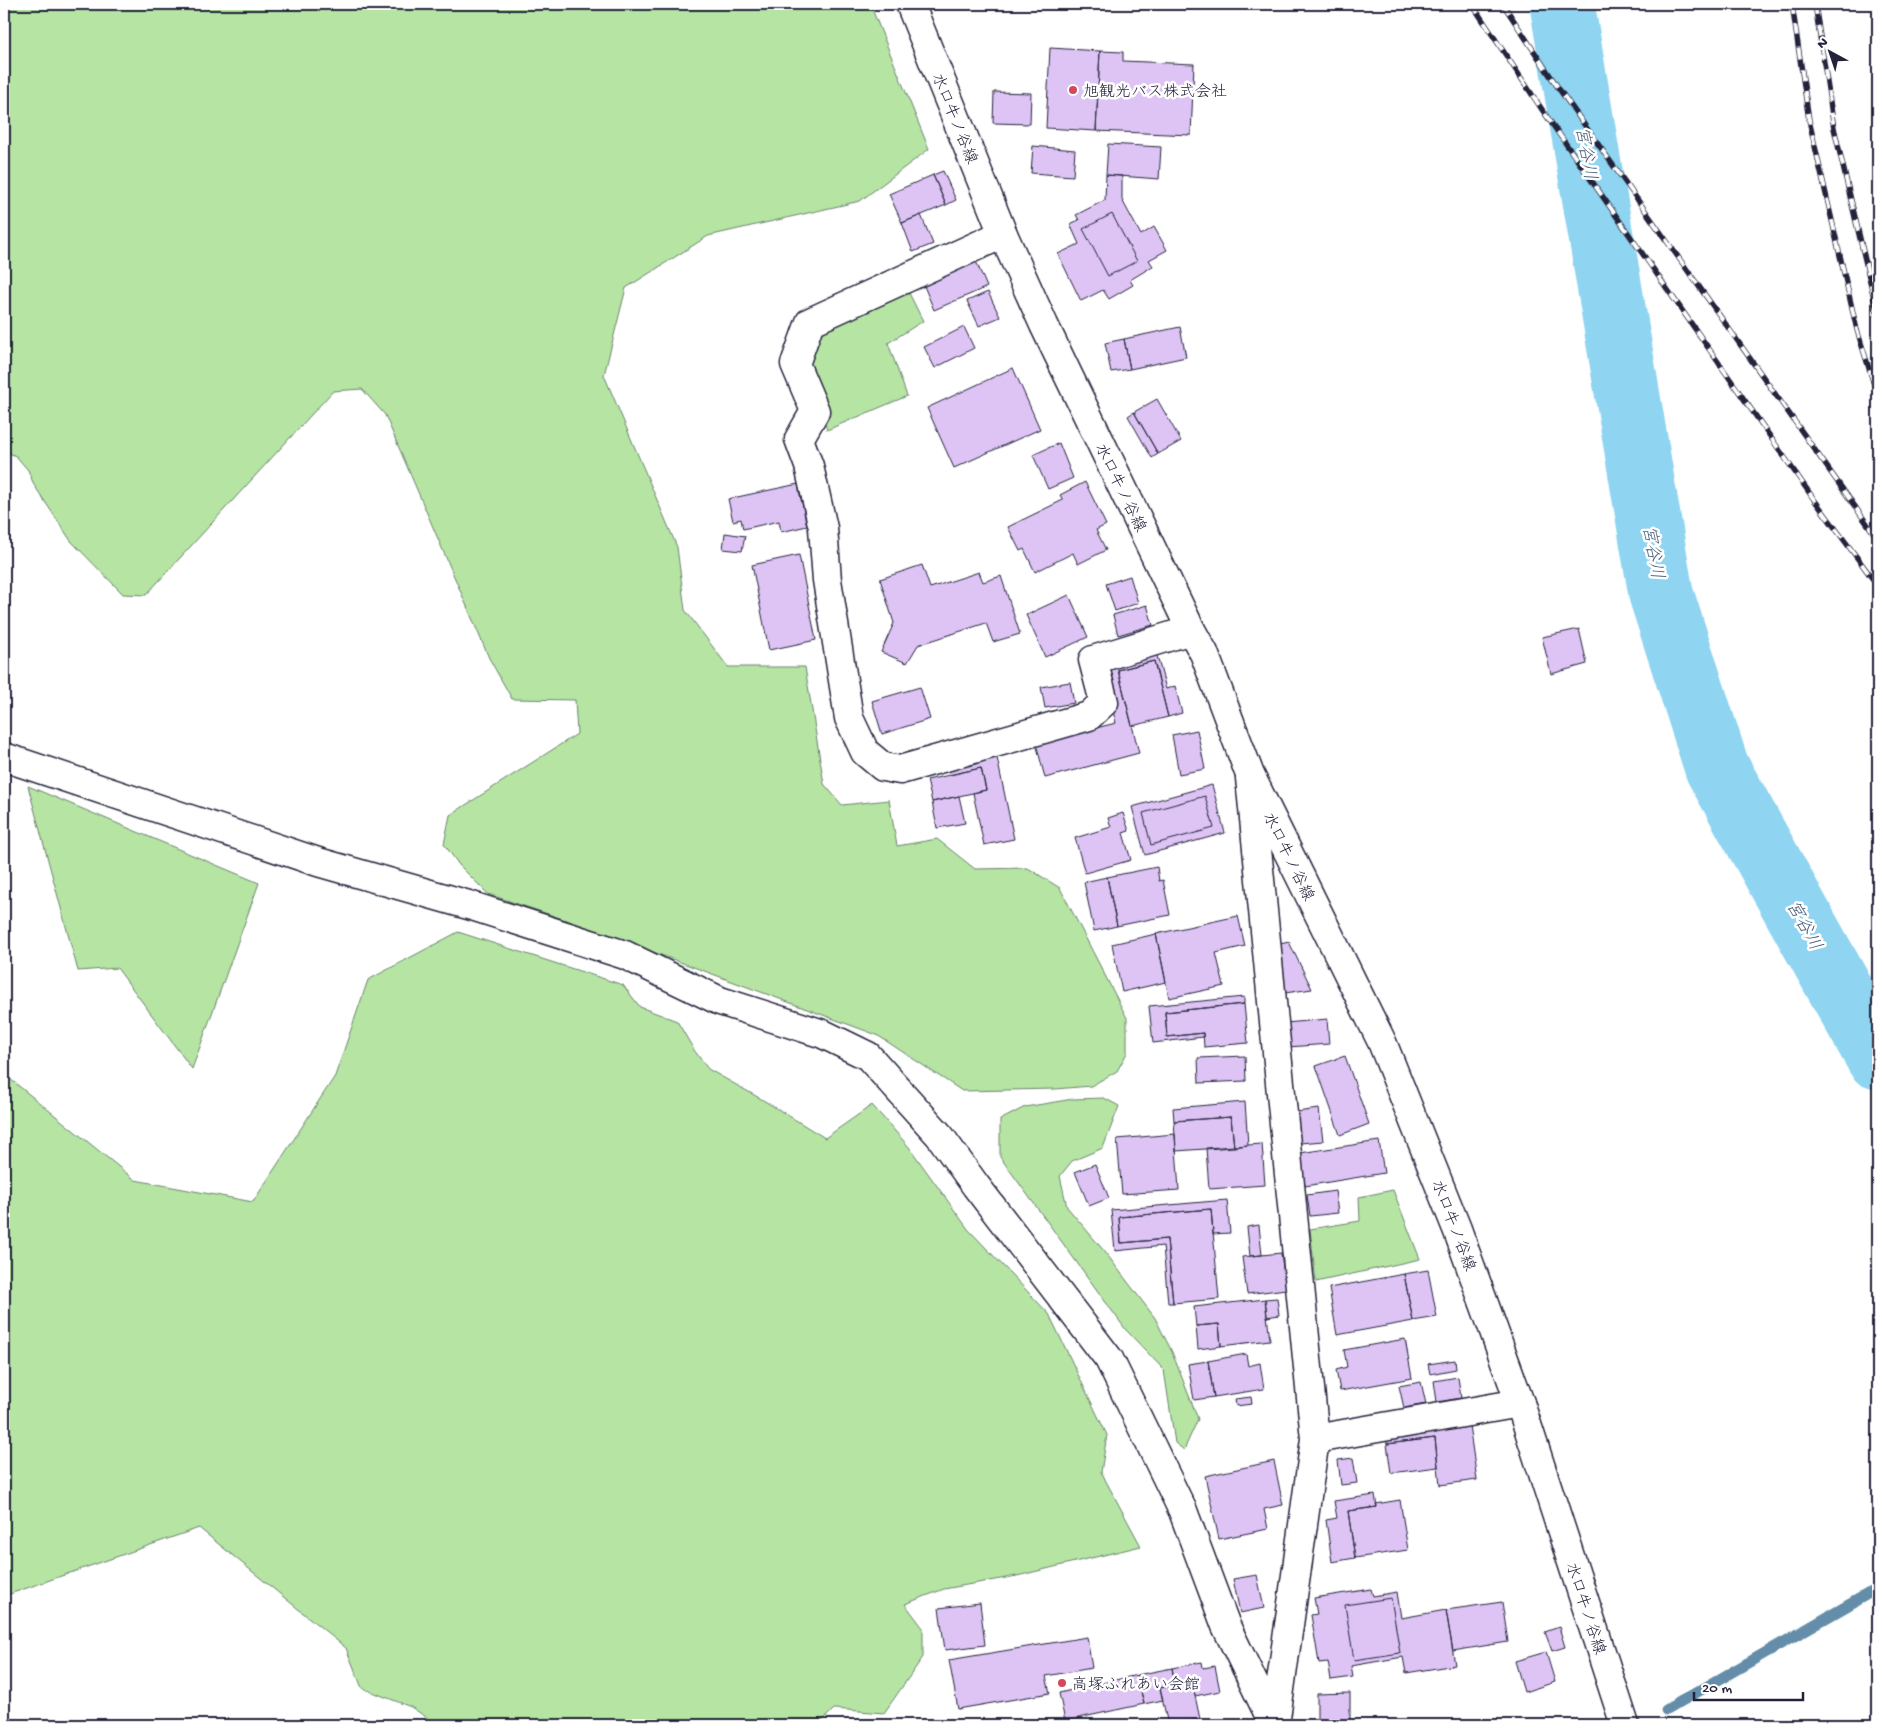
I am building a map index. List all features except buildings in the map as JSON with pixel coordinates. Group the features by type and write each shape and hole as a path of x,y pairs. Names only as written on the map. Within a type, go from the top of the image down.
{"street":[{"name":"水口牛ノ谷線","path":"910,4 1003,234 1048,334 1191,630 1204,653 1250,774 1382,1042 1457,1229 1520,1403 1625,1725"},
{"path":"1003,234 810,322 795,364 814,411 799,439 809,466 823,528 827,580 849,718 865,752 883,766 900,770 1089,716 1104,702 1093,660 1191,630"},
{"path":"4,757 318,862 472,906 625,955 720,1001 822,1034 868,1056 940,1136 976,1186 1109,1359 1183,1511 1226,1626 1275,1725"},
{"path":"1250,774 1315,1439 1275,1725"},
{"path":"1315,1439 1520,1403"}],"green space":[{"path":"4,4 870,4 929,149 860,201 708,236 626,288 604,375 677,547 685,610 728,667 805,667 824,784 842,805 889,800 897,846 937,839 975,869 1028,868 1060,888 1127,1018 1127,1053 1117,1071 1091,1086 1055,1089 962,1091 877,1035 572,922 488,894 459,865 444,844 450,815 577,734 575,700 512,699 489,658 385,415 362,389 333,391 146,595 123,594 71,541 34,485 28,470 16,456 4,451"},
{"path":"907,289 923,321 888,343 907,396 827,430 805,361 815,328"},
{"path":"28,786 259,883 192,1069 117,968 78,971"},
{"path":"458,932 623,985 640,1007 677,1021 708,1069 825,1138 872,1105 909,1147 968,1229 1049,1314 1107,1435 1101,1472 1141,1546 1017,1576 944,1589 905,1604 923,1628 923,1657 884,1713 834,1709 818,1725 438,1725 411,1707 362,1688 346,1648 199,1528 4,1596 4,1074 135,1180 253,1202 335,1076 368,980"},
{"path":"1104,1098 1119,1106 1103,1148 1072,1161 1060,1176 1067,1207 1105,1252 1155,1318 1172,1352 1198,1419 1184,1450 1175,1443 1164,1370 1126,1330 1000,1157 1000,1120 1025,1107 1073,1099"},
{"path":"1393,1190 1420,1259 1316,1282 1310,1229 1360,1221 1359,1197"}],"waterway":[{"name":"宮谷川","path":"1562,4 1661,594 1717,768 1878,1057"},
{"path":"1666,1710 1878,1588"}],"railway":[{"path":"1472,4 1543,111 1813,498 1878,586"},
{"path":"1503,4 1559,89 1878,539"},
{"path":"1792,4 1809,120 1857,330 1878,397"},
{"path":"1815,4 1834,128 1878,315"}],"place":[{"name":"旭観光バス株式会社","path":"1073,90"},
{"name":"高塚ふれあい会館","path":"1062,1683"}]}
